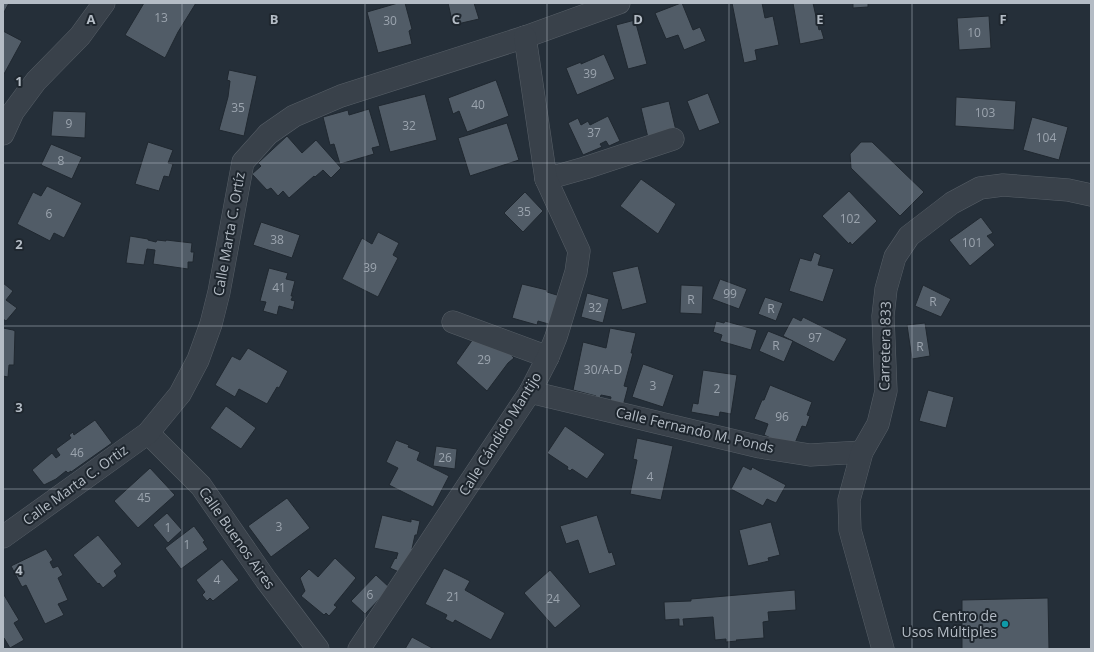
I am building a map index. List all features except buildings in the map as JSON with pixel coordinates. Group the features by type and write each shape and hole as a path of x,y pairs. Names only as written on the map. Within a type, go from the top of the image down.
{"street":[{"path":"3,134 13,112 36,81 80,36 104,3"},
{"path":"525,37 619,3"},
{"name":"Calle Cándido Mantijo","path":"359,649 530,392 548,357 556,337 576,272 579,251 546,178 525,37"},
{"name":"Calle Marta C. Ortíz","path":"148,433 180,394 198,360 211,324 219,292 243,162 268,134 294,116 341,96 525,37"},
{"path":"546,178 585,168 673,139"},
{"name":"Carretera 833","path":"883,649 850,530 849,500 862,452 878,424 886,391 883,316 886,289 895,257 909,236 952,203 980,188 1003,184 1068,190 1091,195"},
{"path":"453,322 548,357"},
{"name":"Calle Fernando M. Ponds","path":"530,392 767,448 810,455 862,452"},
{"name":"Calle Marta C. Ortiz","path":"4,535 148,433"},
{"name":"Calle Buenos Aires","path":"148,433 201,486 266,580 318,649"}],"place":[{"name":"Centro de Usos Múltiples","path":"1005,624"}]}
